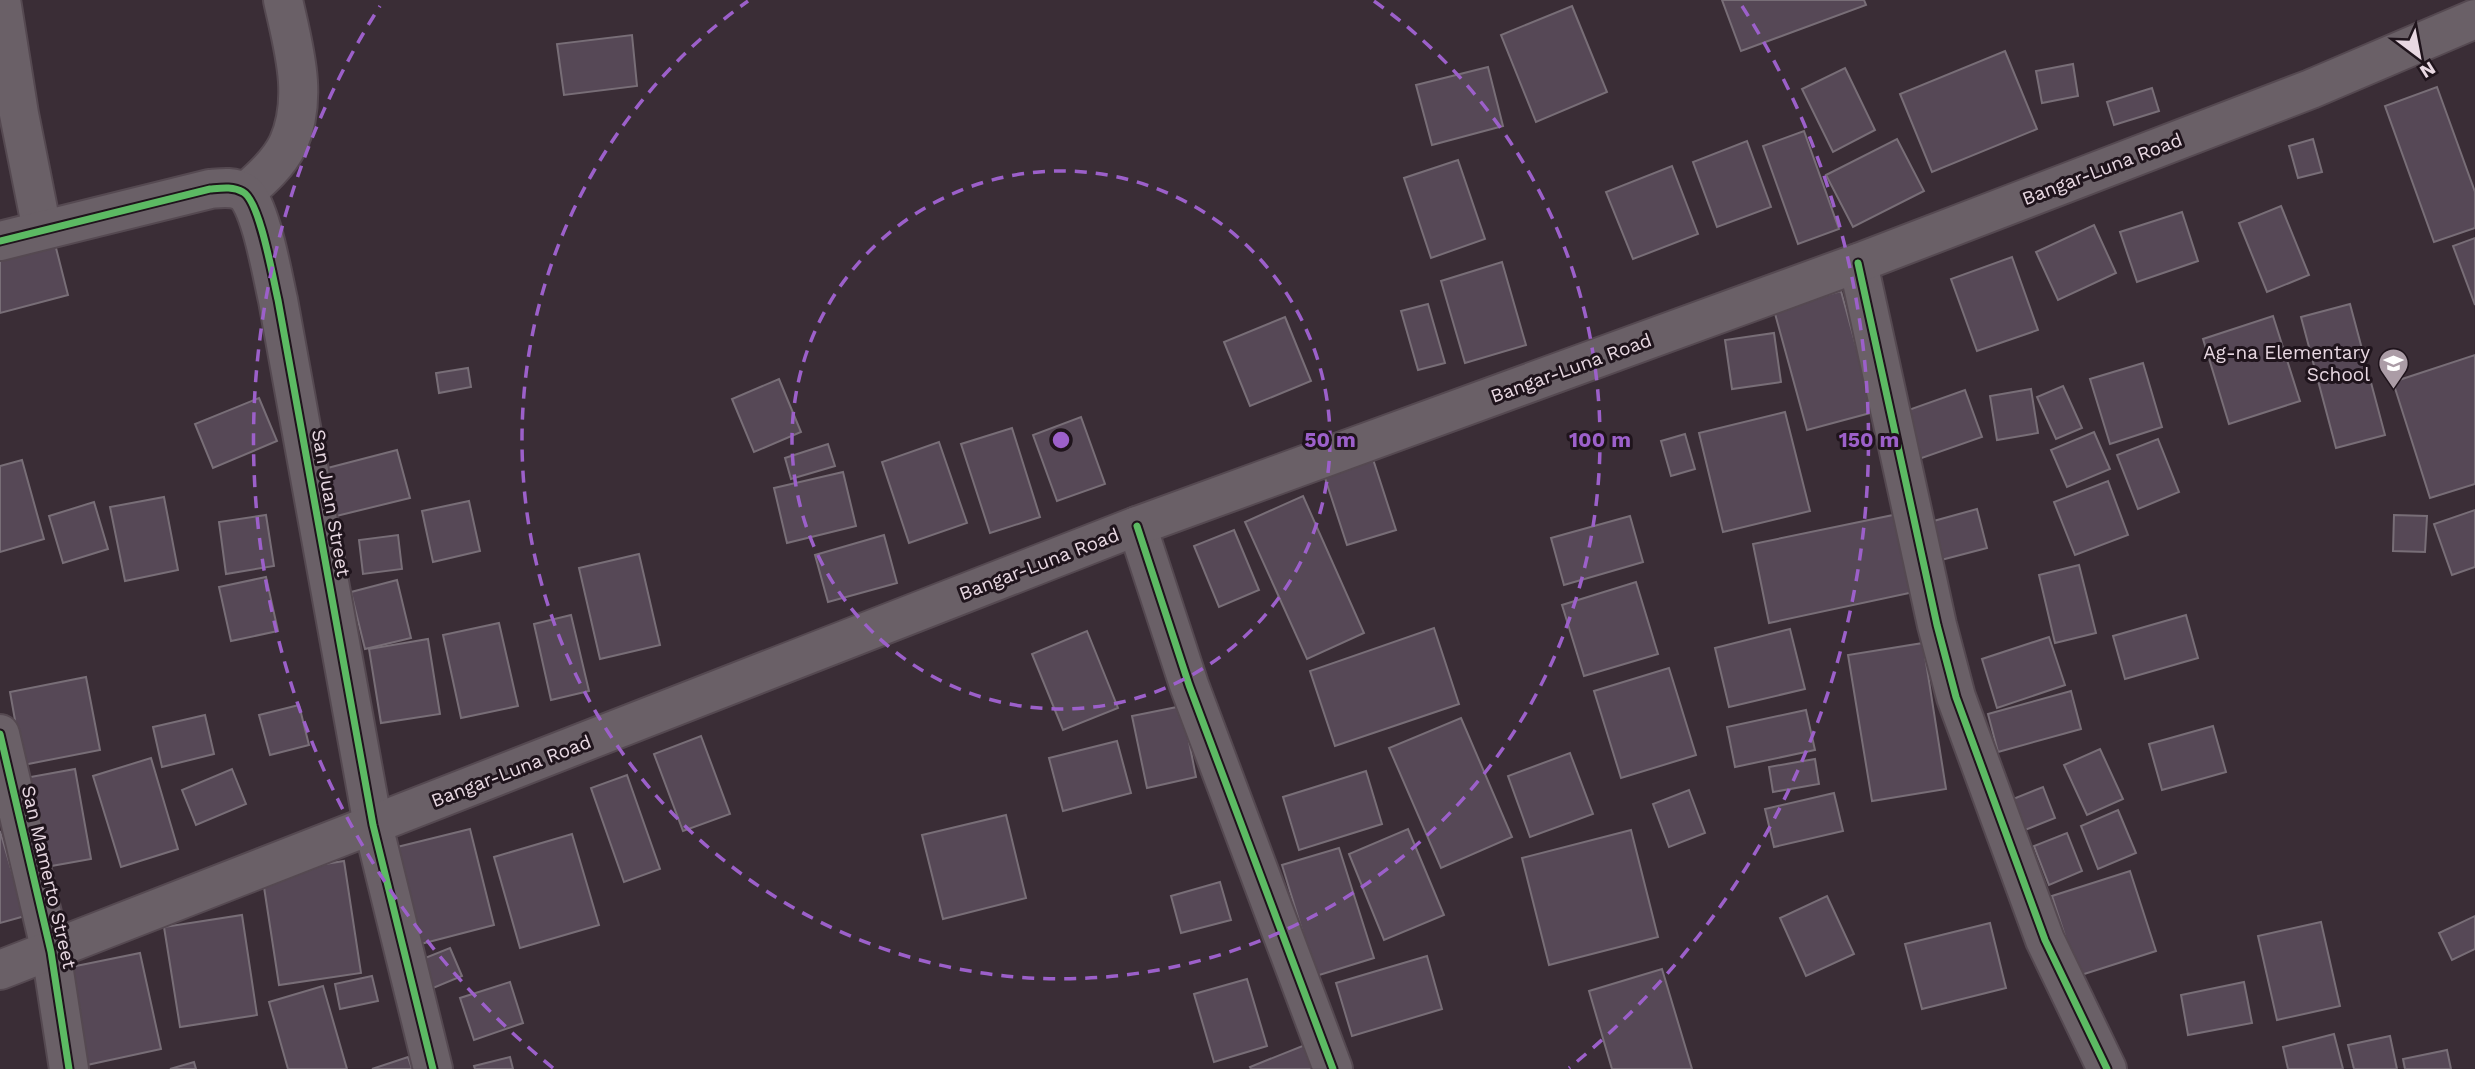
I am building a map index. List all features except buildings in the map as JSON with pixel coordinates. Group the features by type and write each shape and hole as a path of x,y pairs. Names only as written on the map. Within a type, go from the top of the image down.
{"street":[{"path":"1,0 19,114 43,230"},
{"path":"0,241 210,189 229,188 246,193 270,169 287,144 296,116 298,68 283,0"},
{"name":"Bangar-Luna Road","path":"0,970 1137,526 1858,263 2311,89 2475,19"},
{"name":"San Juan Street","path":"246,193 252,202 263,236 278,300 373,825 433,1069"},
{"path":"1858,263 1937,625 1956,697 2045,940 2107,1069"},
{"path":"1137,526 1189,685 1333,1069"},
{"name":"San Mamerto Street","path":"0,734 51,952 69,1069"}],"cycle path":[{"path":"0,241 210,189 235,189 249,198 260,225 278,300 373,825 433,1069"},
{"path":"1858,263 1937,625 1956,697 2045,940 2107,1069"},
{"path":"1137,526 1189,685 1333,1069"},
{"path":"0,734 51,952 69,1069"}],"place":[{"name":"Ag-na Elementary School","path":"2393,390"}]}
